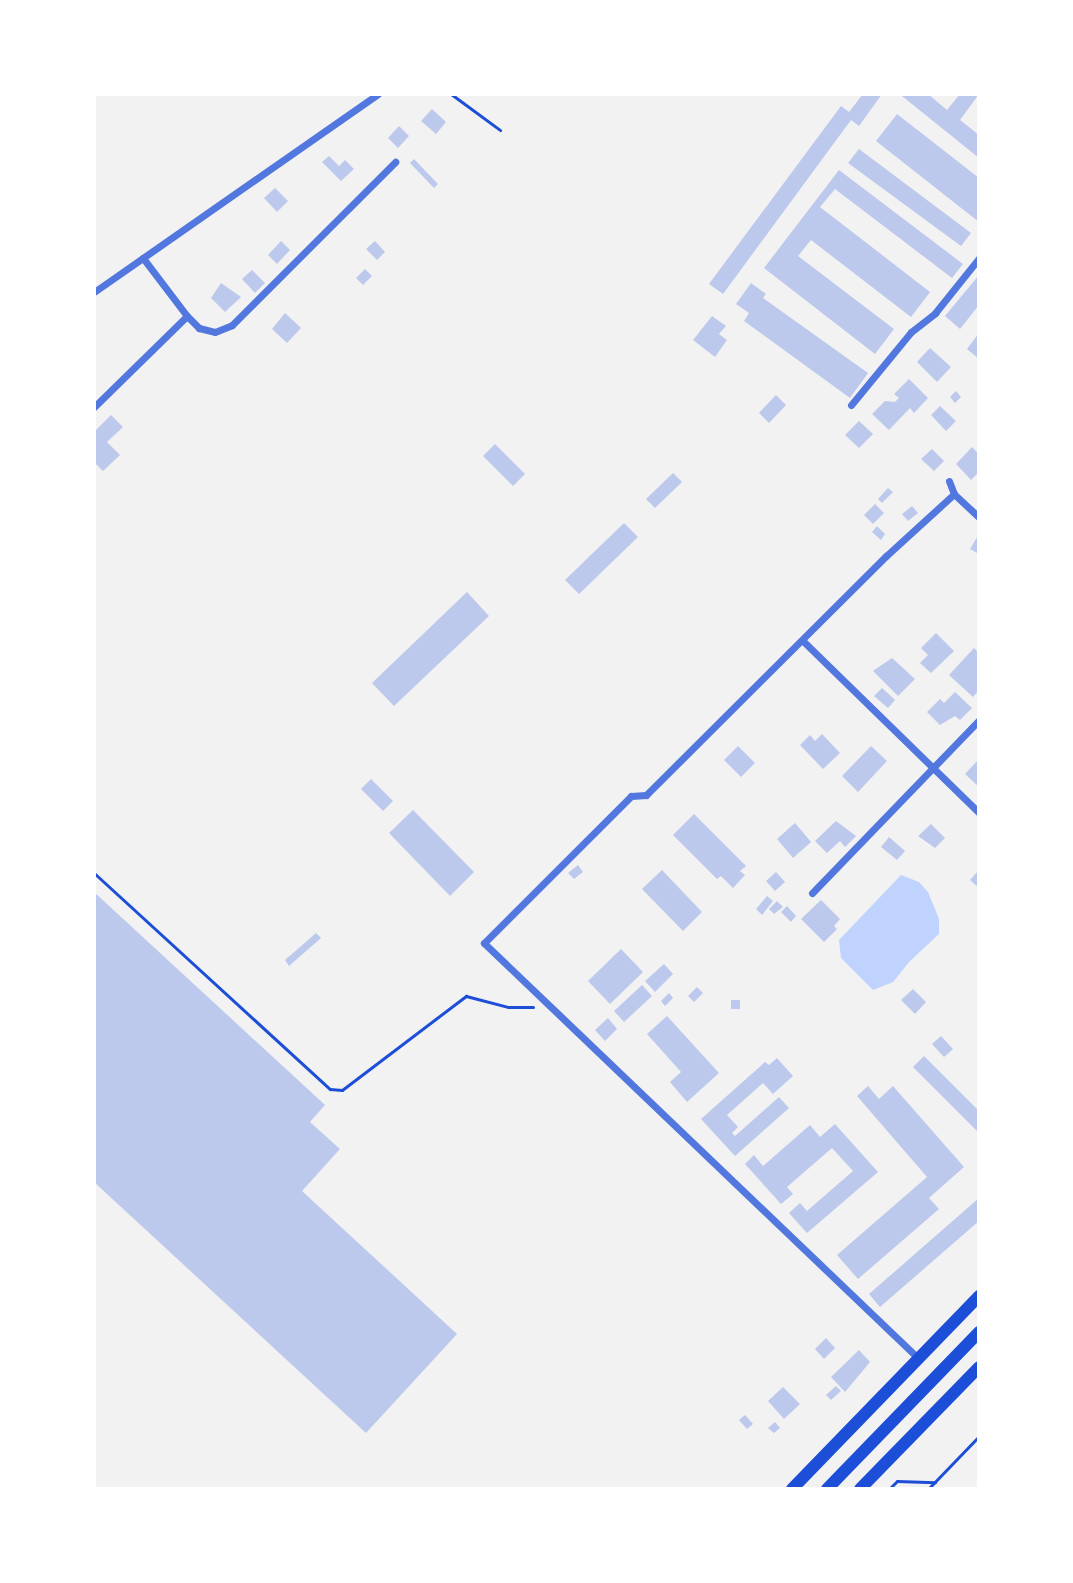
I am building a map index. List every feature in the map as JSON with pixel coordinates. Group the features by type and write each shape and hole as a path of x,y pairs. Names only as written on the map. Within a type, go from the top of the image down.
{"highway":[{"path":"792,1489 979,1296"},
{"path":"827,1489 979,1332"},
{"path":"860,1489 979,1367"}],"street":[{"path":"94,292 378,94"},
{"path":"143,258 187,316 199,328 215,332 232,325 395,162"},
{"path":"851,405 911,332 935,313 979,258"},
{"path":"94,407 187,316"},
{"path":"949,481 954,494 979,517"},
{"path":"919,1359 484,943 631,796 646,795 886,556 954,494"},
{"path":"803,641 979,813"},
{"path":"812,893 979,720"}],"path":[{"path":"451,94 500,130"},
{"path":"94,873 330,1089 342,1090 466,996 508,1007 550,1007"},
{"path":"928,1489 979,1436"},
{"path":"889,1489 897,1481 935,1482"}],"water":[{"path":"901,875 919,882 928,892 939,919 939,934 893,982 873,990 841,958 839,940"}],"building":[{"path":"863,94 882,94 859,126 851,120 723,294 709,284 841,106 849,112"},
{"path":"928,94 947,110 960,94 979,94 960,120 979,135 979,158 902,96"},
{"path":"432,109 446,122 436,134 421,121"},
{"path":"897,114 979,178 979,222 876,141"},
{"path":"399,126 409,136 398,148 388,138"},
{"path":"859,149 971,233 961,246 848,163"},
{"path":"329,156 339,166 345,160 354,169 341,181 322,162"},
{"path":"414,159 438,184 434,188 410,163"},
{"path":"839,170 963,264 952,278 835,189 820,207 930,292 911,317 811,240 798,256 894,329 875,354 764,268"},
{"path":"275,188 288,201 277,212 264,198"},
{"path":"281,241 290,250 277,264 268,255"},
{"path":"375,241 385,252 377,260 366,249"},
{"path":"365,269 372,276 363,285 356,278"},
{"path":"252,270 265,283 255,293 242,279"},
{"path":"979,275 979,305 960,329 945,316"},
{"path":"221,283 241,297 225,312 211,298"},
{"path":"751,283 766,294 763,298 868,373 850,398 744,321 749,313 736,304"},
{"path":"285,313 301,328 287,343 272,329"},
{"path":"712,316 726,326 719,334 727,340 715,357 693,340"},
{"path":"979,333 979,359 967,349"},
{"path":"930,348 951,367 937,382 917,362"},
{"path":"909,379 928,398 914,413 910,408 889,430 872,414 885,401 895,402 899,398 894,394"},
{"path":"956,391 961,397 955,403 950,397"},
{"path":"776,395 786,405 769,423 759,413"},
{"path":"940,406 956,421 946,431 931,415"},
{"path":"111,415 123,427 107,442 120,455 103,471 94,462 94,432"},
{"path":"859,421 873,434 859,448 845,435"},
{"path":"495,444 525,474 513,486 483,456"},
{"path":"972,447 979,454 979,472 971,480 956,464"},
{"path":"932,449 944,461 934,471 921,459"},
{"path":"673,473 682,482 655,508 646,499"},
{"path":"888,488 893,492 882,503 878,499"},
{"path":"875,504 884,513 873,524 864,515"},
{"path":"912,506 918,513 908,521 902,514"},
{"path":"624,523 638,537 579,594 565,580"},
{"path":"877,526 885,534 881,540 872,532"},
{"path":"979,534 979,554 970,549"},
{"path":"467,592 489,616 394,706 372,683"},
{"path":"936,633 954,651 931,673 920,663 928,655 921,648"},
{"path":"974,648 979,653 979,690 973,697 949,675"},
{"path":"892,658 915,679 898,696 873,671"},
{"path":"882,688 895,700 888,708 874,696"},
{"path":"955,692 972,708 960,720 955,716 940,725 927,712 940,699 944,703"},
{"path":"822,734 840,753 823,769 800,745 810,735 815,741"},
{"path":"738,746 755,763 741,777 724,760"},
{"path":"871,746 887,761 858,792 842,776"},
{"path":"979,759 979,787 965,774"},
{"path":"371,779 393,801 383,811 361,789"},
{"path":"413,810 474,872 450,896 389,833"},
{"path":"694,814 746,866 740,871 745,875 733,888 721,876 717,879 673,835"},
{"path":"836,821 856,836 845,847 840,841 827,853 815,841"},
{"path":"795,823 811,842 793,858 777,839"},
{"path":"931,824 945,838 935,848 918,836"},
{"path":"889,837 905,851 897,860 881,847"},
{"path":"578,865 583,872 574,879 568,873"},
{"path":"662,870 702,912 683,931 642,889"},
{"path":"979,870 979,888 970,880"},
{"path":"776,872 785,882 775,891 766,881"},
{"path":"94,892 325,1105 310,1122 340,1149 302,1191 457,1334 366,1433 94,1182"},
{"path":"767,896 773,901 762,915 756,909"},
{"path":"821,900 840,919 834,926 837,929 824,942 801,919"},
{"path":"777,901 783,907 774,914 769,909"},
{"path":"787,906 796,916 791,922 781,912"},
{"path":"316,933 321,938 289,966 285,960"},
{"path":"621,949 643,972 610,1004 588,981"},
{"path":"664,964 673,974 655,992 645,981"},
{"path":"642,985 652,996 624,1022 614,1011"},
{"path":"697,987 703,993 694,1002 688,996"},
{"path":"913,989 926,1002 915,1014 901,1000"},
{"path":"669,993 673,998 665,1006 661,1001"},
{"path":"731,1000 740,1000 740,1009 731,1009"},
{"path":"667,1016 719,1073 687,1102 670,1082 681,1072 647,1034"},
{"path":"608,1018 617,1029 605,1041 595,1030"},
{"path":"941,1036 953,1049 944,1057 932,1044"},
{"path":"924,1056 979,1111 979,1133 913,1067"},
{"path":"777,1058 793,1076 773,1094 763,1083 727,1115 738,1127 732,1133 735,1136 779,1097 789,1108 735,1156 701,1119 765,1062 769,1065"},
{"path":"868,1086 879,1099 893,1086 964,1167 929,1198 939,1209 858,1279 837,1255 927,1177 857,1096"},
{"path":"835,1124 878,1172 807,1233 789,1213 800,1203 807,1211 853,1171 832,1148 787,1187 793,1194 781,1204 745,1164 754,1155 763,1166 810,1125 820,1137"},
{"path":"979,1198 979,1221 880,1307 869,1294"},
{"path":"826,1338 835,1348 824,1359 815,1349"},
{"path":"859,1350 870,1362 845,1392 831,1377"},
{"path":"836,1386 841,1391 831,1400 826,1395"},
{"path":"783,1387 800,1404 784,1419 768,1401"},
{"path":"745,1415 753,1424 747,1429 739,1420"},
{"path":"775,1422 780,1428 774,1433 768,1428"}]}
